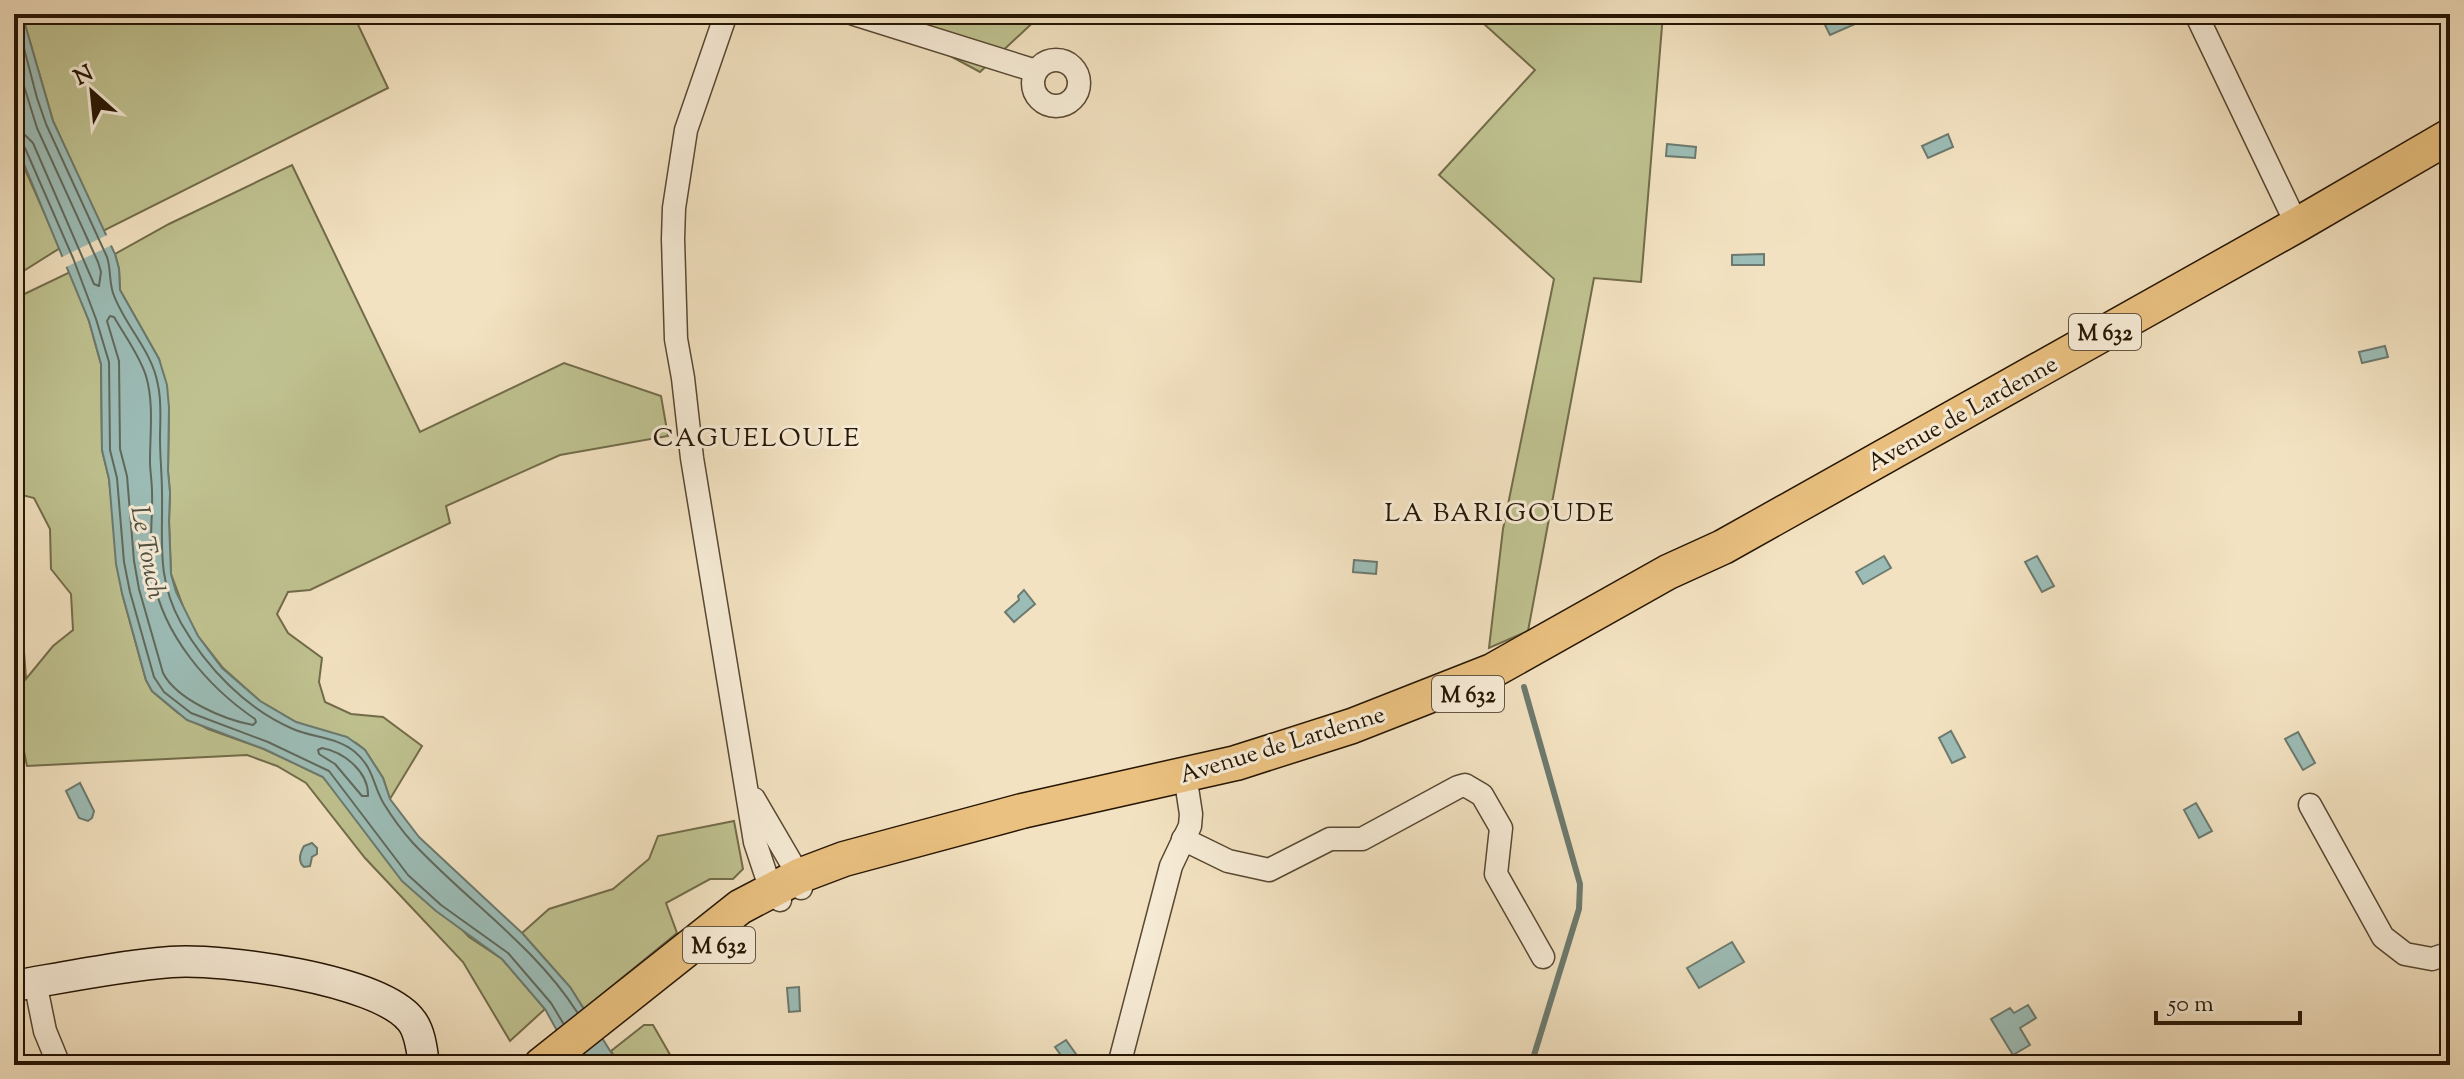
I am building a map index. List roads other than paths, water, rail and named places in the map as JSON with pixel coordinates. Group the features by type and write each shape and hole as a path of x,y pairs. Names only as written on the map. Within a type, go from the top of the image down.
{"main road":[{"name":"Avenue de Lardenne","path":"788,890 844,859 1022,811 1187,783 1335,750 1488,685 1591,633 1677,584 1723,547 2450,136"},
{"name":"M 632","path":"569,1065 740,907 788,890"},
{"name":"M 632","path":"541,1065 623,1012"}],"street":[{"path":"726,14 686,130 674,208 675,326 692,458 758,857 788,890"},
{"path":"854,14 1036,71"},
{"path":"2196,14 2297,225"},
{"path":"1119,1065 1171,866 1190,826 1187,783"},
{"path":"1183,839 1228,861 1269,870 1330,839 1362,839 1465,785 1482,795 1501,828 1496,874 1543,957"},
{"path":"747,788 788,890"},
{"path":"2310,805 2383,937 2405,954 2432,959 2450,953"},
{"path":"59,1065 25,984 170,962 199,961 284,970 365,992 399,1009 412,1021 422,1047 424,1065"}],"water":[{"name":"Le Touch","path":"14,14 22,14 53,121 115,254 120,290 159,359 167,385 171,574 176,592 198,636 222,668 260,701 296,722 347,737 365,750 383,778 390,799 419,837 522,933 570,987 619,1065 576,1065 545,1009 502,959 436,911 402,881 323,777 264,749 187,720 152,691 146,680 116,564 109,479 102,450 101,364 89,321 14,140"},
{"path":"1849,14 1859,14 1862,21 1830,35 1825,25"},
{"path":"1948,134 1953,147 1928,158 1922,146"},
{"path":"1667,144 1696,147 1695,158 1666,156"},
{"path":"1764,254 1764,265 1732,265 1732,255"},
{"path":"2385,346 2388,357 2362,363 2359,352"},
{"path":"1884,556 1891,568 1863,584 1856,572"},
{"path":"2037,556 2054,586 2042,592 2025,562"},
{"path":"1354,560 1377,562 1376,574 1353,572"},
{"path":"1024,590 1035,604 1014,622 1005,612 1019,600 1018,596"},
{"path":"1951,731 1965,757 1952,763 1939,738"},
{"path":"2298,732 2315,763 2303,770 2285,739"},
{"path":"80,783 94,811 88,821 79,818 66,791"},
{"path":"2196,803 2212,831 2199,838 2184,810"},
{"path":"312,843 317,848 317,854 312,857 310,866 304,867 300,854 304,846"},
{"path":"1732,942 1744,962 1699,988 1687,968"},
{"path":"799,987 800,1011 789,1012 787,988"},
{"path":"2028,1005 2036,1018 2020,1028 2030,1045 2013,1055 1991,1019 2010,1008 2014,1013"},
{"path":"1066,1040 1082,1065 1068,1065 1055,1047"}],"waterway":[{"path":"1524,687 1580,884 1579,909 1531,1065"}],"district":[{"name":"CAGUELOULE","path":"757,437"},
{"name":"LA BARIGOUDE","path":"1500,512"}]}
